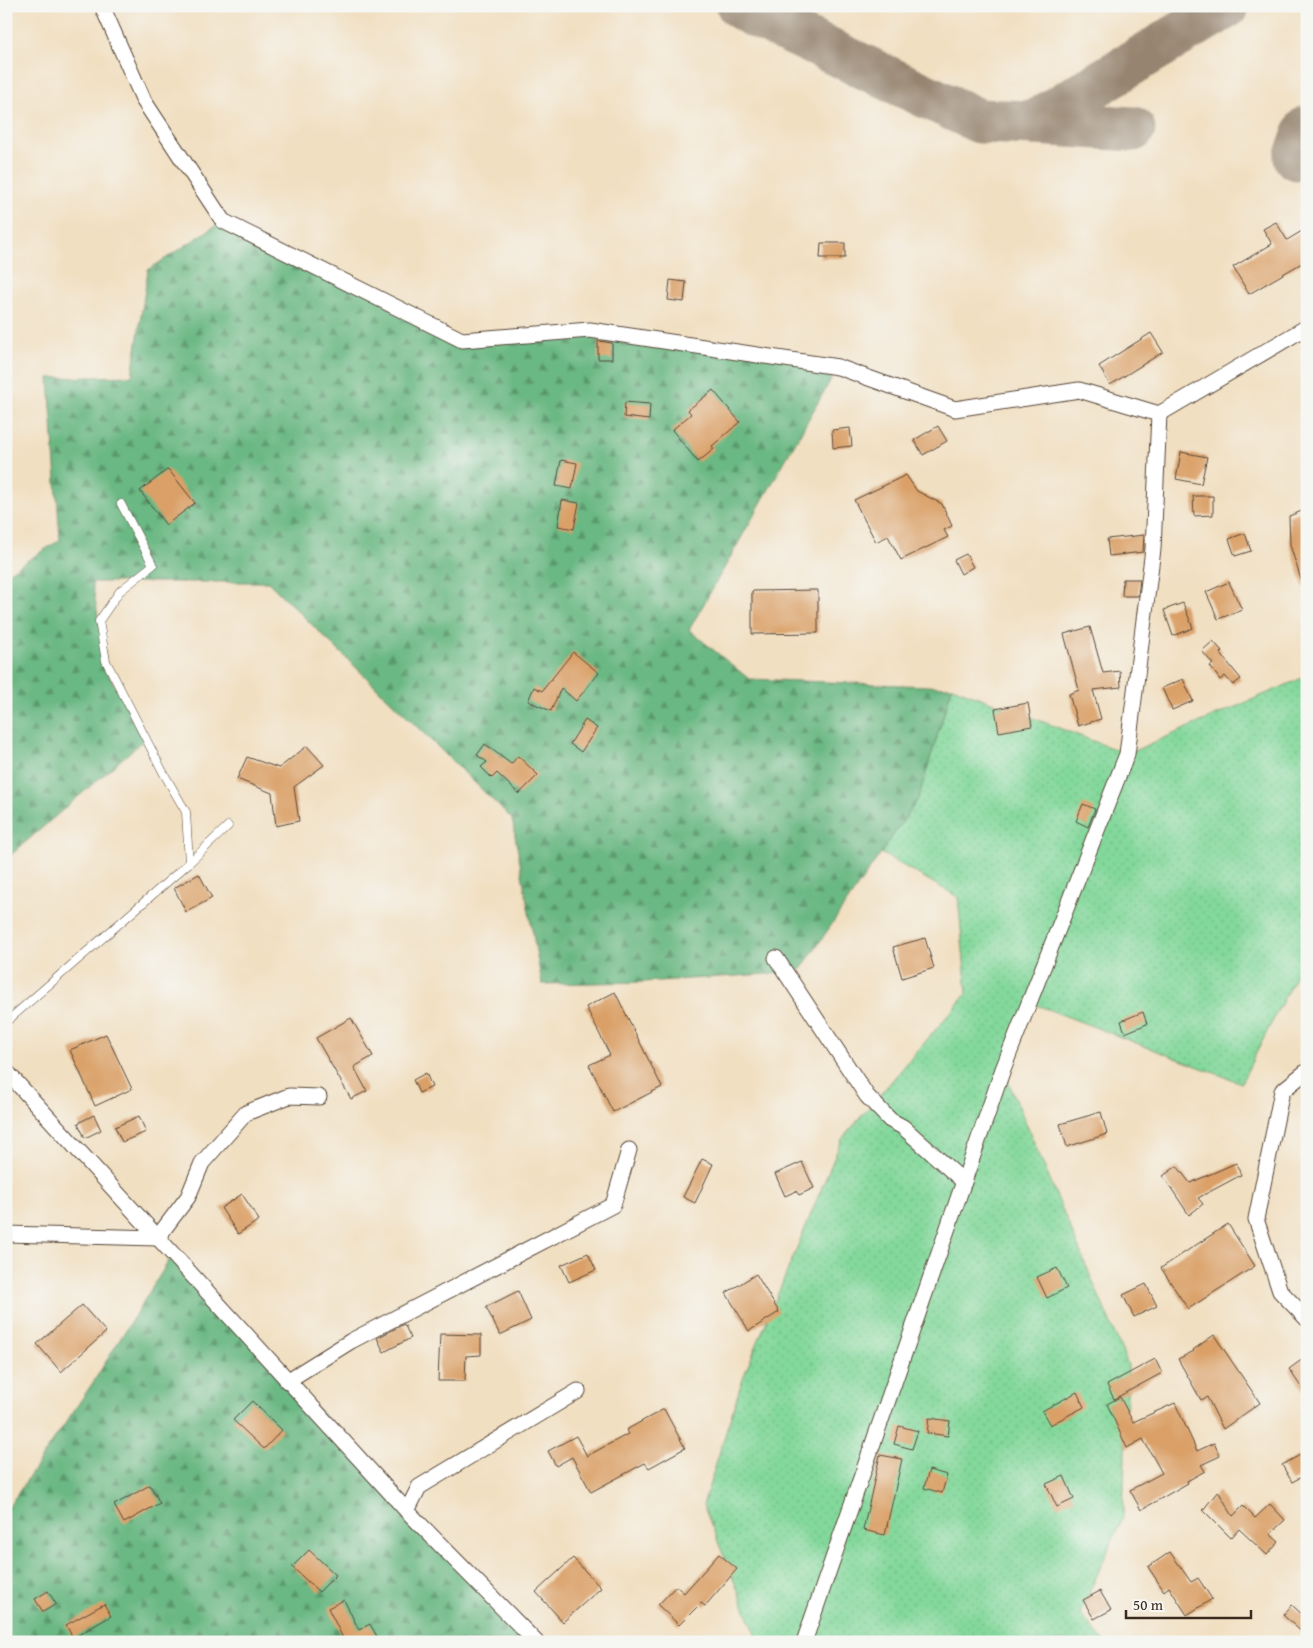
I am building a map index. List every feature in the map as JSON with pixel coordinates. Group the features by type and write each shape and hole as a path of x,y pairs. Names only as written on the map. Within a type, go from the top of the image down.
{"street":[{"path":"102,6 144,101 223,221 462,340 590,330 838,367 955,409 1079,390 1159,414 1307,327"},
{"path":"804,1642 1003,1069 1127,754 1153,549 1159,414"},
{"path":"776,958 867,1096 890,1120 903,1127 964,1182"},
{"path":"6,1070 407,1511 536,1642"},
{"path":"1307,1071 1282,1091 1256,1219 1280,1291 1307,1318"},
{"path":"157,1238 188,1197 202,1163 246,1113 289,1096 319,1097"},
{"path":"288,1381 351,1341 613,1205 629,1150"},
{"path":"6,1234 157,1238"},
{"path":"407,1511 419,1487 578,1391"}],"lane":[{"path":"121,504 153,565 120,591 99,621 106,662 186,812 189,863"},
{"path":"6,1022 189,863 228,826"}],"green space":[{"path":"223,221 462,340 590,330 838,367 689,630 749,679 952,687 918,799 799,972 643,982 542,984 512,819 268,582 92,582 108,674 146,738 6,859 6,574 60,540 49,378 132,376 148,270"},
{"path":"1307,676 1307,953 1241,1083 1029,1002 1003,1069 1128,1365 1123,1517 1080,1613 1104,1642 759,1642 703,1505 743,1378 842,1139 967,993 958,897 881,853 918,799 952,687 1127,754"},
{"path":"173,1254 536,1642 6,1642 6,1508 8,1508 94,1381"}],"building":[{"path":"1276,222 1287,240 1307,228 1307,260 1249,294 1233,267 1272,244 1263,229"},
{"path":"821,243 845,243 845,258 820,258"},
{"path":"670,280 686,282 684,302 668,300"},
{"path":"1151,333 1163,352 1110,385 1099,366"},
{"path":"598,341 612,343 612,359 598,359"},
{"path":"713,390 740,422 712,446 714,449 698,462 672,430 691,414 688,410"},
{"path":"625,402 650,404 649,420 624,417"},
{"path":"938,426 947,441 923,455 914,440"},
{"path":"850,428 852,446 833,448 832,430"},
{"path":"1181,452 1207,457 1201,484 1176,479"},
{"path":"561,460 577,463 572,489 556,486"},
{"path":"168,469 195,503 166,525 140,491"},
{"path":"906,475 917,491 942,504 952,526 944,530 948,537 901,560 888,536 876,542 854,500"},
{"path":"1193,496 1213,496 1213,515 1194,516"},
{"path":"562,500 579,503 574,529 558,526"},
{"path":"1307,509 1307,589 1304,589 1290,545 1289,516"},
{"path":"1245,533 1251,551 1235,556 1229,539"},
{"path":"1144,535 1143,552 1109,556 1107,539"},
{"path":"966,554 973,567 961,574 954,560"},
{"path":"1123,579 1140,579 1138,596 1122,596"},
{"path":"1229,582 1242,610 1218,619 1206,592"},
{"path":"818,590 818,633 752,634 752,591"},
{"path":"1183,603 1193,628 1173,636 1164,610"},
{"path":"1090,627 1103,673 1120,671 1121,687 1093,690 1101,719 1078,726 1069,694 1079,690 1064,634"},
{"path":"1213,641 1241,679 1233,685 1225,676 1220,680 1210,666 1213,664 1202,651"},
{"path":"573,652 599,673 576,701 561,688 551,711 528,701 534,687 542,691"},
{"path":"1183,679 1193,701 1172,710 1162,688"},
{"path":"1028,703 1032,726 999,732 995,709"},
{"path":"585,720 597,728 581,752 570,744"},
{"path":"485,744 511,764 518,756 538,775 519,794 497,773 492,778 481,767 487,762 477,755"},
{"path":"307,746 324,765 294,787 299,821 276,826 272,793 237,779 247,757 279,768"},
{"path":"1083,804 1095,809 1088,827 1076,821"},
{"path":"199,874 212,898 186,912 174,888"},
{"path":"925,938 934,968 902,978 893,947"},
{"path":"615,992 662,1087 613,1112 589,1065 610,1055 586,1007"},
{"path":"1143,1012 1147,1024 1125,1033 1121,1021"},
{"path":"351,1018 373,1056 354,1067 367,1091 351,1099 316,1038"},
{"path":"106,1034 132,1089 95,1106 70,1050"},
{"path":"426,1073 432,1087 419,1093 413,1080"},
{"path":"1101,1112 1107,1134 1067,1147 1060,1124"},
{"path":"94,1115 101,1130 85,1138 78,1123"},
{"path":"139,1116 146,1132 122,1142 115,1127"},
{"path":"702,1159 713,1164 695,1203 683,1197"},
{"path":"802,1162 814,1188 799,1195 796,1191 785,1196 775,1174"},
{"path":"1236,1163 1241,1175 1198,1198 1203,1204 1189,1215 1163,1176 1177,1166 1190,1183"},
{"path":"242,1194 259,1220 238,1234 221,1208"},
{"path":"1228,1224 1255,1266 1188,1309 1161,1268"},
{"path":"588,1253 596,1270 569,1282 561,1265"},
{"path":"1057,1268 1067,1288 1047,1298 1037,1277"},
{"path":"756,1274 779,1312 749,1331 726,1293"},
{"path":"1146,1284 1157,1306 1134,1317 1123,1295"},
{"path":"518,1291 531,1320 500,1335 486,1307"},
{"path":"82,1305 106,1332 61,1372 37,1344"},
{"path":"404,1324 411,1338 384,1352 377,1338"},
{"path":"440,1334 481,1335 481,1355 466,1356 465,1381 438,1381"},
{"path":"1214,1335 1260,1403 1223,1429 1207,1397 1201,1400 1178,1359 1194,1351"},
{"path":"1307,1356 1307,1396 1289,1369"},
{"path":"1155,1359 1162,1373 1114,1399 1107,1385"},
{"path":"1077,1392 1084,1407 1050,1425 1042,1411"},
{"path":"1120,1397 1133,1422 1175,1403 1197,1451 1214,1443 1220,1456 1201,1465 1205,1471 1187,1481 1188,1483 1141,1510 1130,1490 1162,1473 1143,1439 1127,1448 1107,1404"},
{"path":"252,1401 282,1430 264,1449 233,1420"},
{"path":"664,1409 685,1448 649,1468 645,1463 591,1492 572,1457 556,1466 548,1451 576,1436 587,1456 628,1434 626,1430"},
{"path":"929,1418 950,1421 948,1436 927,1433"},
{"path":"899,1426 918,1431 912,1449 894,1444"},
{"path":"1307,1451 1307,1474 1292,1482 1282,1465"},
{"path":"880,1455 902,1459 885,1535 863,1530"},
{"path":"929,1470 947,1475 942,1493 924,1488"},
{"path":"1064,1476 1074,1499 1057,1507 1046,1484"},
{"path":"150,1485 160,1503 124,1523 114,1505"},
{"path":"1218,1491 1233,1516 1243,1506 1255,1518 1270,1504 1285,1520 1270,1534 1279,1542 1267,1555 1239,1529 1231,1538 1203,1510"},
{"path":"309,1550 336,1575 319,1592 292,1567"},
{"path":"1170,1552 1191,1582 1198,1578 1212,1599 1187,1615 1169,1587 1164,1591 1148,1567"},
{"path":"719,1554 737,1569 705,1606 701,1603 679,1625 658,1605 676,1586 684,1593"},
{"path":"573,1558 601,1588 563,1622 536,1592"},
{"path":"48,1591 56,1604 43,1612 35,1599"},
{"path":"1100,1591 1111,1610 1094,1619 1083,1600"},
{"path":"344,1600 359,1630 370,1624 380,1642 336,1642 343,1638 328,1608"},
{"path":"104,1604 111,1616 73,1638 66,1625"},
{"path":"1292,1605 1307,1619 1307,1637 1283,1615"}],"taxiway":[{"path":"739,6 752,14 979,121 1033,123 1227,6"},
{"path":"1033,123 1133,129"},
{"path":"1296,158 1307,128"}]}
